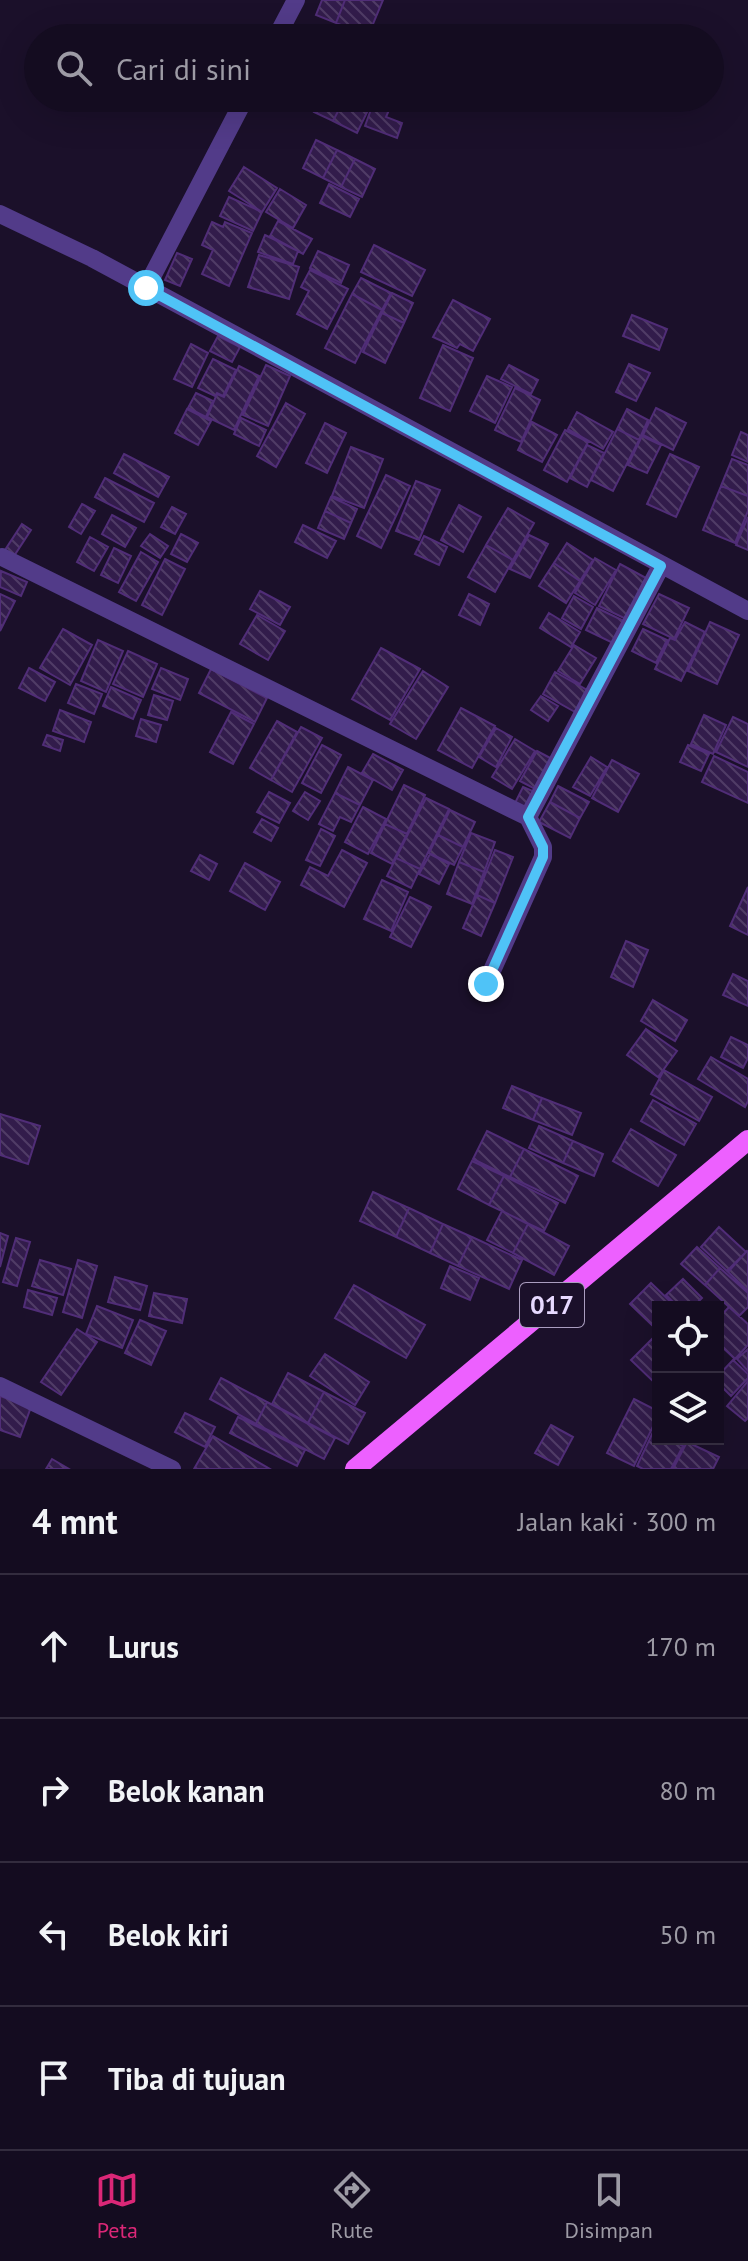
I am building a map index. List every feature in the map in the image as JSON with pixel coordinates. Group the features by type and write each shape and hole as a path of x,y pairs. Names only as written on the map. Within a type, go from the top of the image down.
{"main road":[{"name":"017","path":"355,1469 748,1140"}],"street":[{"path":"283,24 296,0"},
{"path":"146,288 238,112"},
{"path":"0,214 146,288 748,611"},
{"path":"2,557 528,817 543,847 543,857 486,984"},
{"path":"528,817 661,566"},
{"path":"0,1386 172,1469"}],"building":[{"path":"322,0 345,0 336,23 316,15"},
{"path":"345,0 383,0 373,24 336,23"},
{"path":"314,112 338,112 333,121"},
{"path":"338,112 367,112 357,133 333,121"},
{"path":"370,112 388,112 386,117 402,123 397,138 365,126"},
{"path":"316,140 337,150 323,178 303,168"},
{"path":"337,150 355,159 341,187 323,178"},
{"path":"355,159 375,169 362,197 341,187"},
{"path":"244,167 277,188 262,212 229,191"},
{"path":"329,184 359,199 350,217 320,203"},
{"path":"280,189 306,205 293,228 266,212"},
{"path":"229,197 262,212 253,231 220,216"},
{"path":"278,221 312,239 303,254 270,236"},
{"path":"212,222 223,227 225,222 252,233 229,286 202,274 213,250 202,245"},
{"path":"265,235 298,251 293,264 258,252"},
{"path":"374,245 425,270 412,296 361,272"},
{"path":"318,251 349,265 341,283 310,268"},
{"path":"177,253 192,259 180,286 165,280"},
{"path":"259,255 299,267 289,299 248,287"},
{"path":"310,270 348,289 327,329 297,314 309,291 301,287"},
{"path":"361,278 391,293 382,310 352,294"},
{"path":"392,293 413,303 404,323 382,313"},
{"path":"352,294 382,310 355,363 325,348"},
{"path":"453,300 490,319 473,351 460,344 457,348 433,337"},
{"path":"382,313 404,323 385,363 363,352"},
{"path":"632,315 667,329 659,350 623,336"},
{"path":"218,336 240,347 232,362 210,351"},
{"path":"191,344 208,353 192,387 174,379"},
{"path":"443,345 473,358 450,411 420,398"},
{"path":"213,359 236,370 223,396 217,393 215,396 198,388"},
{"path":"629,364 650,373 636,401 616,392"},
{"path":"266,365 290,376 268,426 243,415"},
{"path":"509,365 538,380 531,394 501,379"},
{"path":"239,366 259,376 234,430 207,417 217,394 224,397"},
{"path":"487,376 512,387 495,423 470,411"},
{"path":"515,388 540,400 521,442 495,430"},
{"path":"196,393 213,401 206,417 188,408"},
{"path":"286,403 305,414 276,467 257,456"},
{"path":"656,408 686,423 673,450 643,435"},
{"path":"187,409 211,421 198,445 175,433"},
{"path":"627,409 648,420 639,440 617,429"},
{"path":"577,412 613,432 603,449 568,429"},
{"path":"241,418 266,430 259,446 234,434"},
{"path":"532,422 557,435 542,462 518,450"},
{"path":"325,423 346,433 327,473 306,463"},
{"path":"617,429 639,440 613,491 591,480"},
{"path":"565,430 588,442 567,482 544,470"},
{"path":"741,432 748,435 748,462 732,455"},
{"path":"642,436 661,445 647,473 628,465"},
{"path":"587,445 604,453 587,487 570,478"},
{"path":"351,447 383,459 364,508 332,496"},
{"path":"124,454 169,477 158,497 114,473"},
{"path":"670,454 699,467 676,517 647,504"},
{"path":"732,459 748,465 748,496 721,486"},
{"path":"386,475 410,486 381,548 357,536"},
{"path":"105,478 154,503 144,522 95,497"},
{"path":"416,481 440,490 419,540 396,531"},
{"path":"721,486 748,496 748,511 735,543 703,530"},
{"path":"331,497 357,509 351,523 325,511"},
{"path":"82,504 95,511 81,534 69,527"},
{"path":"459,505 481,517 463,552 441,540"},
{"path":"172,507 186,514 175,534 161,527"},
{"path":"508,508 534,523 513,560 486,545"},
{"path":"325,511 351,523 344,539 318,528"},
{"path":"112,515 136,528 125,547 102,534"},
{"path":"748,517 748,550 736,545"},
{"path":"22,524 31,530 14,556 5,550"},
{"path":"303,525 336,541 327,558 295,542"},
{"path":"150,534 168,546 160,558 141,546"},
{"path":"181,534 198,543 187,562 171,554"},
{"path":"529,535 548,544 530,578 510,569"},
{"path":"424,536 447,547 439,565 415,554"},
{"path":"90,537 108,547 94,571 77,562"},
{"path":"567,543 593,560 580,581 554,563"},
{"path":"486,545 513,560 495,592 468,577"},
{"path":"114,548 131,556 118,583 101,575"},
{"path":"141,552 158,562 136,601 119,592"},
{"path":"595,558 616,570 595,605 575,593"},
{"path":"165,559 185,569 162,615 142,605"},
{"path":"554,563 580,581 566,603 539,586"},
{"path":"620,564 646,578 626,619 599,606"},
{"path":"1,571 27,582 21,596 0,587"},
{"path":"260,591 290,607 280,625 250,609"},
{"path":"0,594 15,601 0,631"},
{"path":"469,594 489,604 480,625 459,615"},
{"path":"659,594 689,608 674,639 643,624"},
{"path":"574,596 593,607 581,629 562,618"},
{"path":"597,608 626,622 615,644 586,630"},
{"path":"549,613 580,632 571,647 540,628"},
{"path":"257,615 285,631 268,660 240,644"},
{"path":"685,622 705,632 681,681 655,669 670,638 675,640"},
{"path":"710,622 739,635 717,684 688,671"},
{"path":"63,629 92,645 70,685 40,668"},
{"path":"643,629 667,640 656,663 632,651"},
{"path":"98,640 123,651 106,692 81,681"},
{"path":"574,645 596,658 580,684 558,671"},
{"path":"381,648 420,669 390,720 352,699"},
{"path":"128,651 157,664 143,697 113,684"},
{"path":"29,668 55,682 45,701 19,688"},
{"path":"161,668 188,679 180,700 152,689"},
{"path":"211,669 267,698 255,722 199,693"},
{"path":"423,671 448,687 416,739 390,724"},
{"path":"555,672 587,690 575,712 543,694"},
{"path":"76,684 102,694 94,714 68,703"},
{"path":"111,687 141,700 133,719 103,706"},
{"path":"154,695 173,701 167,720 148,715"},
{"path":"541,696 558,706 548,721 531,710"},
{"path":"461,708 495,726 472,768 438,750"},
{"path":"60,710 91,722 84,742 53,731"},
{"path":"231,712 254,724 233,764 210,752"},
{"path":"704,715 726,725 713,754 691,744"},
{"path":"733,717 748,724 748,767 716,752"},
{"path":"141,719 161,725 156,742 136,736"},
{"path":"277,721 297,732 271,780 250,768"},
{"path":"301,727 322,738 292,792 271,780"},
{"path":"496,728 512,737 496,767 479,757"},
{"path":"47,735 63,740 60,751 43,745"},
{"path":"515,739 535,751 512,789 492,777"},
{"path":"322,745 341,755 321,793 302,783"},
{"path":"688,745 709,754 701,771 680,762"},
{"path":"537,751 554,760 537,790 520,781"},
{"path":"373,754 403,770 392,790 362,773"},
{"path":"714,756 748,772 748,803 702,782"},
{"path":"591,757 607,767 590,796 573,787"},
{"path":"612,760 639,774 618,812 592,798"},
{"path":"348,767 373,780 360,805 335,793"},
{"path":"404,785 425,795 407,834 385,824"},
{"path":"558,786 589,802 580,818 550,802"},
{"path":"523,787 535,792 526,809 515,803"},
{"path":"269,792 290,803 279,823 257,812"},
{"path":"305,792 320,801 308,820 293,811"},
{"path":"335,793 360,805 351,822 340,817 333,831 319,824"},
{"path":"426,798 449,809 420,869 396,858"},
{"path":"550,802 580,818 570,838 539,822"},
{"path":"363,807 386,819 368,854 345,842"},
{"path":"450,810 475,822 463,847 438,835"},
{"path":"262,819 278,828 271,841 254,832"},
{"path":"385,824 407,834 392,864 371,853"},
{"path":"321,829 335,836 320,866 306,860"},
{"path":"471,833 495,842 484,872 459,862"},
{"path":"438,835 463,847 454,865 429,853"},
{"path":"342,850 367,863 344,907 301,885 310,867 328,876"},
{"path":"495,850 513,857 495,903 477,895"},
{"path":"430,854 449,864 439,884 419,874"},
{"path":"200,855 217,864 209,880 191,871"},
{"path":"396,858 420,869 411,888 387,876"},
{"path":"459,862 484,872 472,904 447,894"},
{"path":"245,863 280,882 265,910 230,891"},
{"path":"382,880 408,892 391,931 364,919"},
{"path":"748,887 748,935 730,926"},
{"path":"477,895 495,903 481,936 463,928"},
{"path":"410,897 431,907 411,947 390,937"},
{"path":"626,941 648,950 633,987 611,977"},
{"path":"733,974 748,981 748,1006 723,995"},
{"path":"653,1000 687,1020 675,1041 641,1021"},
{"path":"646,1029 677,1051 658,1077 627,1055"},
{"path":"731,1037 748,1045 748,1058 743,1068 721,1057"},
{"path":"711,1057 748,1079 745,1107 698,1079"},
{"path":"664,1070 712,1097 699,1121 651,1094"},
{"path":"512,1086 542,1098 533,1120 503,1108"},
{"path":"542,1098 581,1113 572,1135 533,1120"},
{"path":"653,1100 696,1124 684,1145 641,1121"},
{"path":"0,1114 40,1126 28,1164 0,1155"},
{"path":"539,1126 573,1141 563,1163 529,1148"},
{"path":"631,1129 676,1155 658,1186 613,1161"},
{"path":"487,1131 524,1149 510,1177 473,1159"},
{"path":"573,1141 603,1154 594,1176 563,1163"},
{"path":"524,1149 578,1176 565,1203 510,1177"},
{"path":"472,1161 504,1176 489,1205 458,1189"},
{"path":"504,1176 558,1203 544,1231 489,1205"},
{"path":"373,1192 409,1208 396,1237 360,1221"},
{"path":"409,1208 443,1224 430,1253 396,1237"},
{"path":"502,1211 528,1224 513,1253 487,1240"},
{"path":"443,1224 472,1237 458,1266 430,1253"},
{"path":"528,1224 569,1246 554,1275 513,1253"},
{"path":"719,1227 746,1252 727,1271 701,1247"},
{"path":"0,1233 8,1236 0,1267"},
{"path":"472,1237 522,1260 509,1289 458,1266"},
{"path":"16,1238 30,1242 17,1286 3,1282"},
{"path":"697,1247 720,1268 705,1285 681,1264"},
{"path":"748,1252 748,1291 728,1272"},
{"path":"40,1260 71,1269 63,1295 32,1286"},
{"path":"78,1260 97,1266 82,1318 63,1312"},
{"path":"450,1266 479,1278 470,1300 441,1288"},
{"path":"720,1268 748,1293 748,1307 739,1316 705,1285"},
{"path":"115,1277 147,1286 140,1310 108,1302"},
{"path":"683,1279 702,1298 699,1301 672,1301 666,1295"},
{"path":"651,1283 670,1301 652,1301 652,1325 630,1304"},
{"path":"354,1285 425,1325 406,1358 335,1318"},
{"path":"28,1290 57,1298 52,1315 24,1307"},
{"path":"154,1293 187,1299 182,1323 149,1316"},
{"path":"97,1306 133,1320 122,1348 86,1334"},
{"path":"729,1307 748,1324 748,1345 735,1359 724,1349 724,1312"},
{"path":"140,1320 166,1331 151,1365 125,1353"},
{"path":"77,1329 97,1342 61,1395 41,1382"},
{"path":"652,1339 652,1380 631,1360"},
{"path":"748,1349 748,1371 737,1359"},
{"path":"325,1354 369,1382 355,1405 310,1376"},
{"path":"733,1360 748,1374 748,1378 731,1396 724,1389 724,1370"},
{"path":"288,1373 324,1392 308,1423 272,1404"},
{"path":"221,1378 267,1402 256,1424 210,1399"},
{"path":"748,1381 748,1418 745,1421 727,1406"},
{"path":"324,1392 365,1413 348,1444 308,1423"},
{"path":"0,1396 31,1407 20,1437 0,1430"},
{"path":"634,1399 652,1408 652,1428 634,1466 607,1453"},
{"path":"267,1402 335,1438 324,1459 256,1424"},
{"path":"185,1413 215,1427 205,1447 175,1432"},
{"path":"238,1417 305,1450 297,1466 230,1433"},
{"path":"551,1425 573,1437 558,1465 535,1453"},
{"path":"652,1434 652,1445 683,1446 671,1469 643,1469 637,1466"},
{"path":"213,1436 270,1469 194,1469"},
{"path":"685,1445 693,1445 719,1457 713,1469 673,1469"},
{"path":"52,1459 69,1469 46,1469"}],"route":[{"path":"146,288 661,566 528,817 543,847 543,857 486,984"}]}
